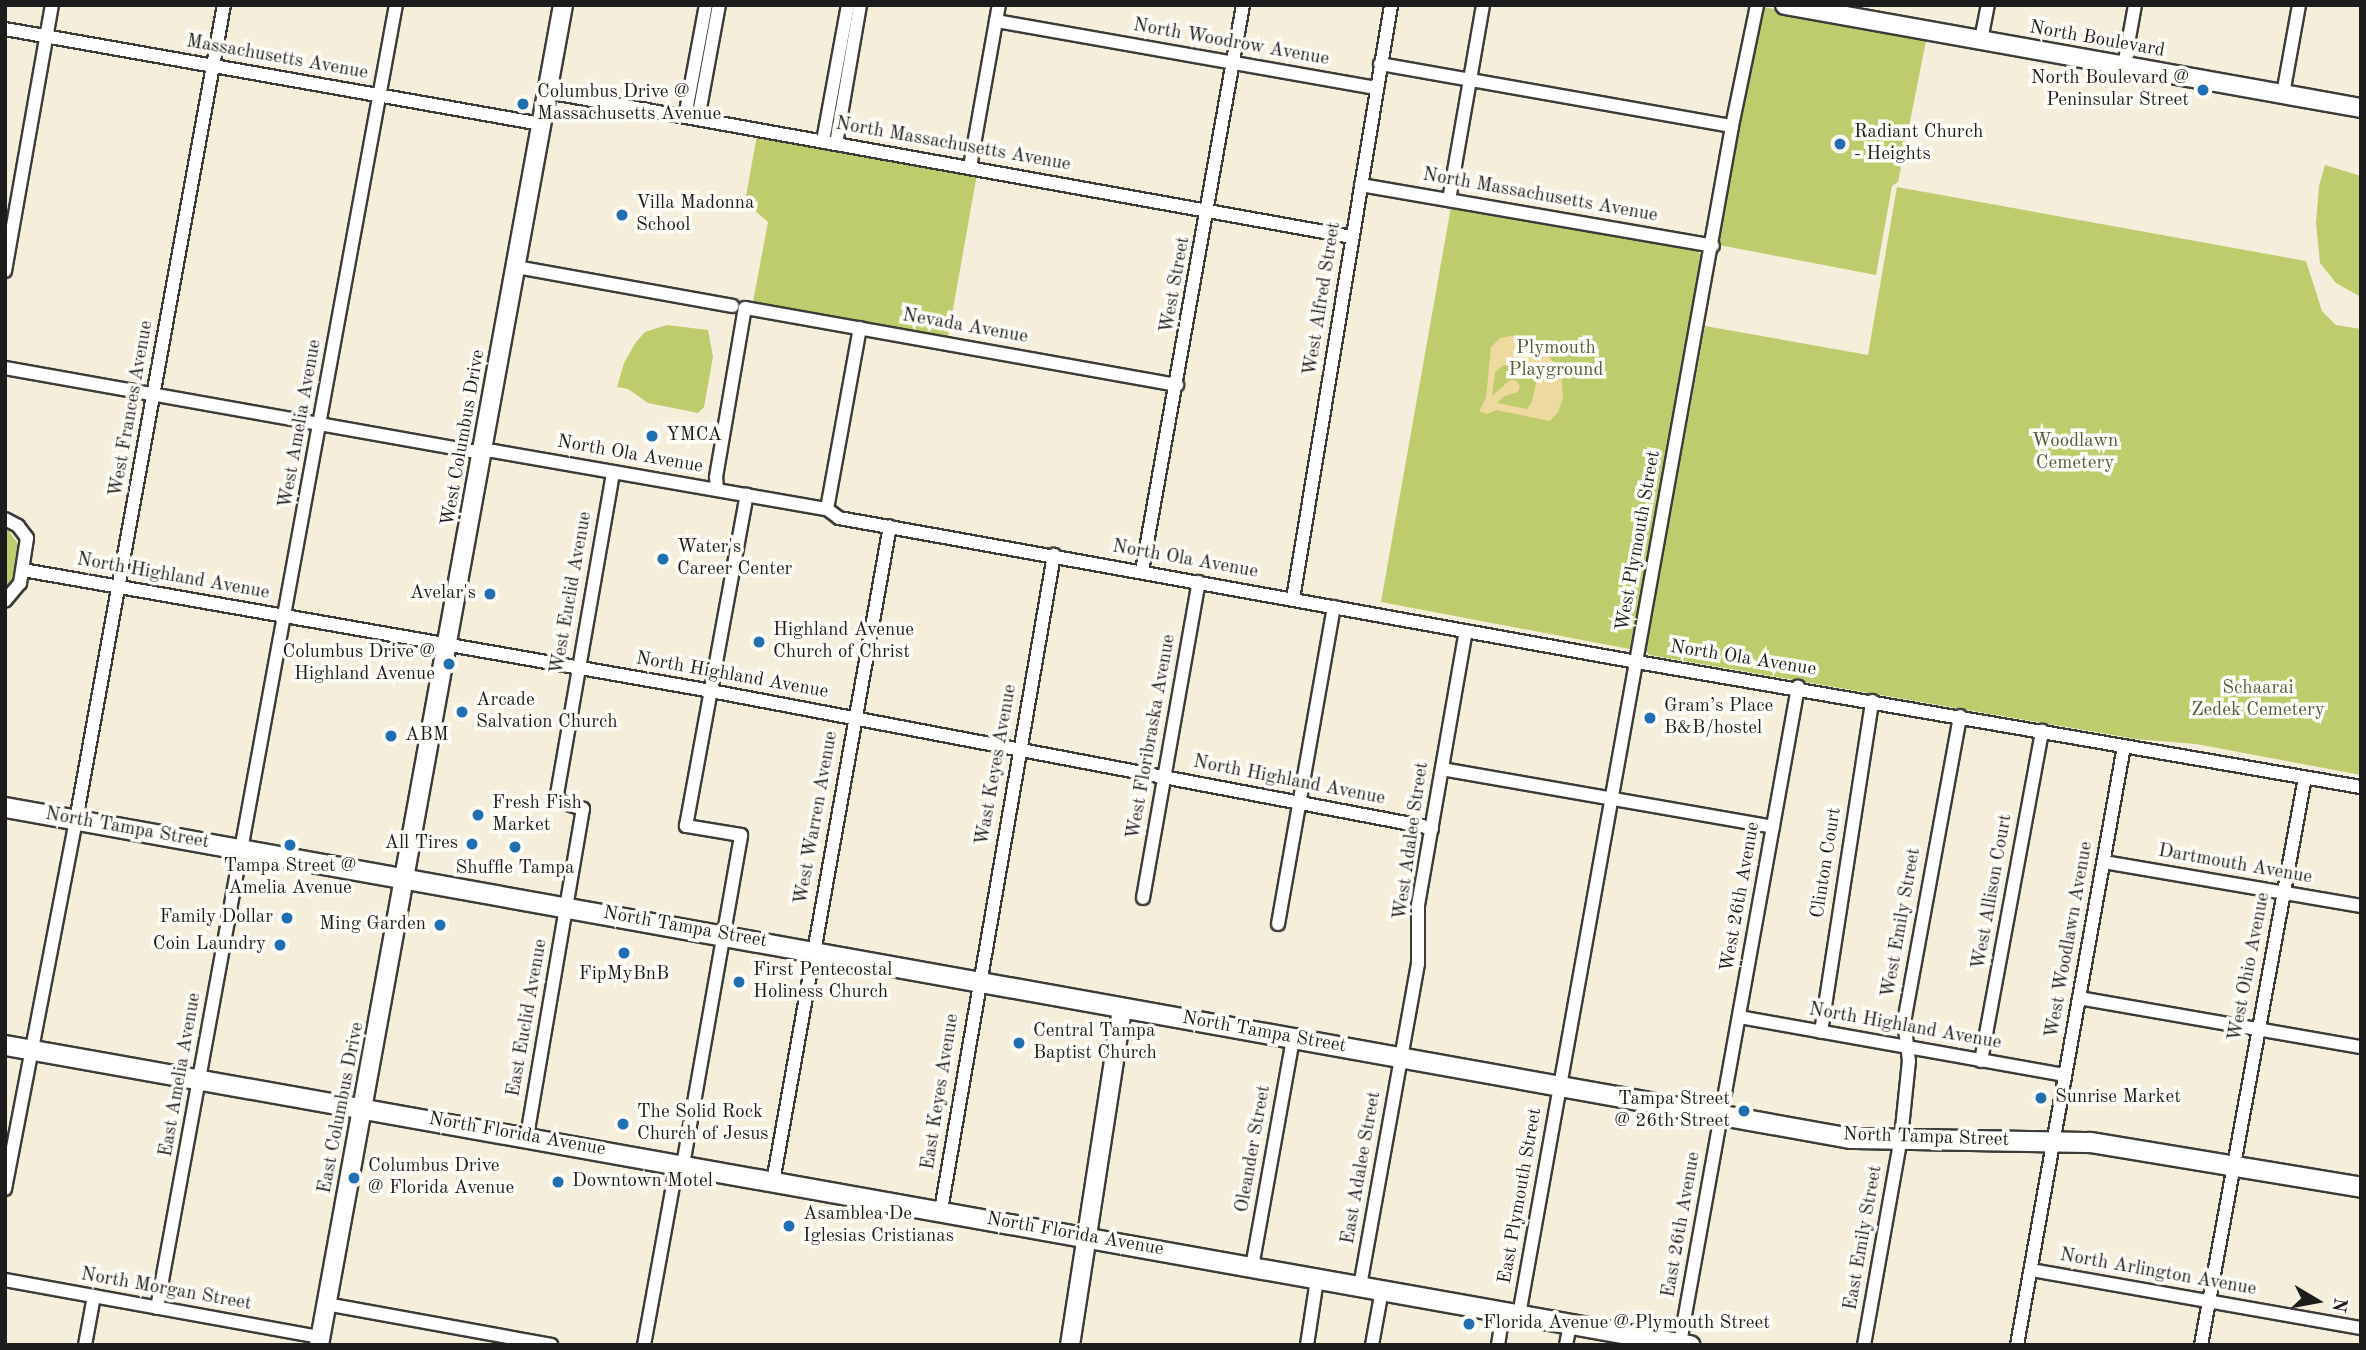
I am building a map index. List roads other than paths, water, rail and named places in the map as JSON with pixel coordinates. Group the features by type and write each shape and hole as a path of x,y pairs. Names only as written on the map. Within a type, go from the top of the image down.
{"main road":[{"name":"West Columbus Drive","path":"405,878 563,5"},
{"name":"North Boulevard","path":"1785,5 1839,10 1981,40 2361,108"},
{"name":"North Tampa Street","path":"5,807 1850,1138 2090,1142 2361,1187"},
{"name":"East Columbus Drive","path":"320,1341 405,878"},
{"path":"1070,1345 1089,1238 1122,1008"},
{"name":"North Florida Avenue","path":"5,1045 1685,1344"}],"street":[{"path":"5,271 52,5"},
{"name":"West Frances Avenue","path":"5,1189 76,820 224,5"},
{"name":"West Amelia Avenue","path":"242,850 396,5"},
{"path":"692,118 706,5"},
{"path":"692,118 719,5"},
{"path":"830,142 848,5"},
{"path":"830,142 860,5"},
{"path":"970,167 999,5"},
{"name":"West Street","path":"1142,571 1244,5"},
{"name":"West Alfred Street","path":"1293,599 1391,5"},
{"path":"1448,200 1483,5"},
{"name":"West Plymouth Street","path":"1561,1085 1713,246 1732,126 1757,5"},
{"path":"1981,40 1987,5"},
{"path":"2124,66 2135,5"},
{"path":"2283,94 2299,5"},
{"name":"North Woodrow Avenue","path":"996,22 1377,88"},
{"name":"Massachusetts Avenue","path":"5,29 541,124"},
{"path":"1380,64 1732,126"},
{"name":"North Massachusetts Avenue","path":"547,92 1352,237"},
{"name":"North Massachusetts Avenue","path":"1361,185 1713,246"},
{"name":"Nevada Avenue","path":"516,267 1177,385"},
{"path":"717,490 716,477 739,307"},
{"path":"827,509 860,328"},
{"name":"North Ola Avenue","path":"5,368 827,509 839,518 1637,662 1798,687 2361,787"},
{"name":"West Euclid Avenue","path":"567,907 583,809 556,800 613,473"},
{"path":"644,1345 741,835 686,826 747,495"},
{"path":"5,519 18,527 27,538 20,583 5,601"},
{"name":"West Warren Avenue","path":"773,1182 890,526"},
{"name":"Wast Keyes Avenue","path":"979,981 1054,555"},
{"name":"North Highland Avenue","path":"23,570 711,691 1432,828"},
{"name":"West Floribraska Avenue","path":"1143,898 1199,582"},
{"path":"1278,924 1334,607"},
{"name":"West Adalee Street","path":"1402,1057 1418,964 1418,905 1466,631"},
{"name":"West 26th Avenue","path":"1721,1114 1798,687"},
{"name":"Clinton Court","path":"1821,1032 1872,701"},
{"name":"West Emily Street","path":"1901,1138 1908,1047 1904,1022 1960,716"},
{"name":"West Allison Court","path":"1982,1061 2042,731"},
{"name":"West Woodlawn Avenue","path":"2017,1345 2124,746"},
{"path":"1442,769 1773,827"},
{"name":"West Ohio Avenue","path":"2201,1345 2305,777"},
{"name":"East Amelia Avenue","path":"157,1308 242,850"},
{"name":"Dartmouth Avenue","path":"2104,862 2361,906"},
{"name":"East Euclid Avenue","path":"527,1136 567,907"},
{"name":"East Keyes Avenue","path":"941,1210 979,981"},
{"path":"2078,998 2361,1046"},
{"name":"North Highland Avenue","path":"1739,1017 2065,1075"},
{"name":"Oleander Street","path":"1252,1268 1293,1038"},
{"name":"East Adalee Street","path":"1360,1286 1402,1057"},
{"name":"East Plymouth Street","path":"1497,1345 1511,1313 1561,1085"},
{"name":"East 26th Avenue","path":"1685,1344 1721,1114"},
{"name":"East Emily Street","path":"1864,1345 1901,1138"},
{"name":"North Arlington Avenue","path":"2031,1270 2361,1328"},
{"name":"North Morgan Street","path":"5,1280 320,1341"},
{"path":"1307,1345 1317,1280"},
{"path":"1372,1345 1382,1290"},
{"path":"85,1345 94,1296"},
{"path":"326,1304 551,1345"},
{"path":"1566,1345 1570,1324"}],"place":[{"name":"North Boulevard @ Peninsular Street","path":"2203,90"},
{"name":"Columbus Drive @ Massachusetts Avenue","path":"523,104"},
{"name":"Radiant Church - Heights","path":"1840,144"},
{"name":"Villa Madonna School","path":"622,215"},
{"name":"YMCA","path":"652,436"},
{"name":"Water's Career Center","path":"663,559"},
{"name":"Avelar's","path":"490,594"},
{"name":"Highland Avenue Church of Christ","path":"759,642"},
{"name":"Columbus Drive @ Highland Avenue","path":"449,664"},
{"name":"Arcade Salvation Church","path":"462,712"},
{"name":"Gram’s Place B&B/hostel","path":"1650,718"},
{"name":"ABM","path":"391,736"},
{"name":"Fresh Fish Market","path":"478,815"},
{"name":"All Tires","path":"472,844"},
{"name":"Tampa Street @ Amelia Avenue","path":"290,845"},
{"name":"Shuffle Tampa","path":"515,847"},
{"name":"Family Dollar","path":"287,918"},
{"name":"Ming Garden","path":"440,925"},
{"name":"Coin Laundry","path":"280,945"},
{"name":"FipMyBnB","path":"624,953"},
{"name":"First Pentecostal Holiness Church","path":"739,982"},
{"name":"Central Tampa Baptist Church","path":"1019,1043"},
{"name":"Sunrise Market","path":"2041,1098"},
{"name":"Tampa Street @ 26th Street","path":"1744,1111"},
{"name":"The Solid Rock Church of Jesus","path":"623,1124"},
{"name":"Columbus Drive @ Florida Avenue","path":"354,1178"},
{"name":"Downtown Motel","path":"558,1182"},
{"name":"Asamblea De Iglesias Cristianas","path":"789,1226"},
{"name":"Florida Avenue @ Plymouth Street","path":"1469,1324"}],"park label":[{"name":"Plymouth Playground","path":"1556,360"},
{"name":"Woodlawn Cemetery","path":"2075,453"},
{"name":"Schaarai Zedek Cemetery","path":"2258,700"}]}
